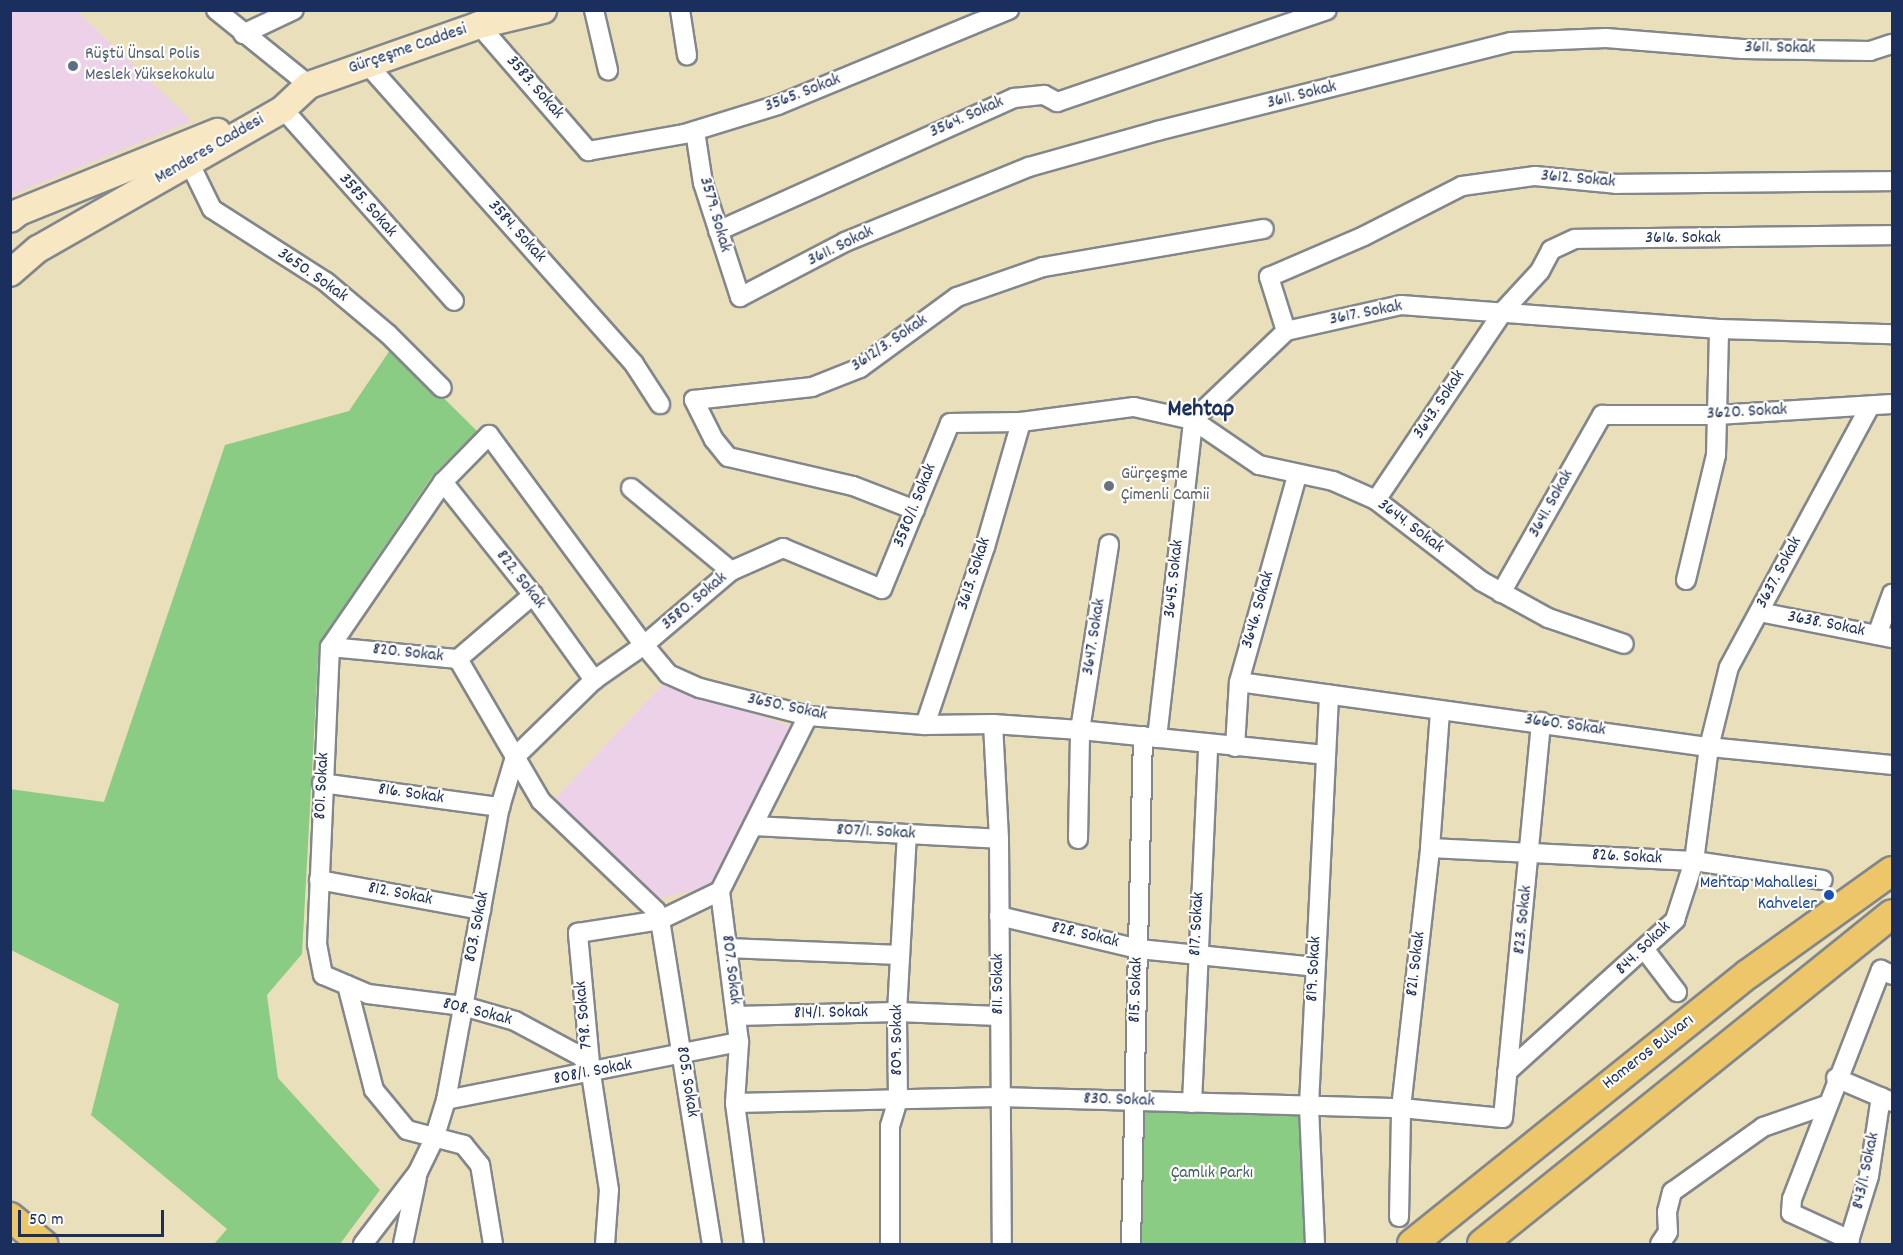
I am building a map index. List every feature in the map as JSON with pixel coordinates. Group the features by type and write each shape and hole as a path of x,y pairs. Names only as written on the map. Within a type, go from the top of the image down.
{"main road":[{"name":"Gürçeşme Caddesi","path":"283,109 309,86 366,64 479,25 543,10"},
{"name":"Menderes Caddesi","path":"10,273 38,249 283,109"},
{"name":"Menderes Caddesi","path":"10,219 19,212 179,146 283,109"},
{"path":"10,255 10,264"},
{"name":"Homeros Bulvarı","path":"1412,1245 1748,974 1893,871"},
{"path":"1482,1245 1893,914"},
{"path":"10,1217 44,1245"},
{"path":"10,1234 27,1245"}],"street":[{"path":"216,10 309,86"},
{"path":"243,34 294,10"},
{"path":"594,10 608,70"},
{"path":"680,10 687,55"},
{"name":"3565. Sokak","path":"588,151 695,131 778,105 1009,10"},
{"name":"3564. Sokak","path":"718,231 1014,98 1044,96 1057,102 1327,10"},
{"name":"3583. Sokak","path":"479,25 588,151"},
{"name":"3611. Sokak","path":"740,297 845,242 1029,167 1156,131 1511,42 1606,38 1743,49 1870,51 1893,44"},
{"name":"3584. Sokak","path":"366,64 634,364 660,404"},
{"name":"3585. Sokak","path":"283,109 454,302"},
{"name":"3579. Sokak","path":"695,131 703,183 740,297"},
{"name":"3650. Sokak","path":"189,162 212,209 326,282 388,334 442,388"},
{"name":"3612. Sokak","path":"1286,331 1269,277 1364,236 1462,186 1535,176 1616,184 1893,181"},
{"name":"3612/3. Sokak","path":"915,510 854,486 728,457 714,440 694,400 812,387 861,368 957,297 1043,267 1264,229"},
{"name":"3616. Sokak","path":"1504,310 1540,271 1551,250 1575,240 1893,235"},
{"name":"3617. Sokak","path":"1286,331 1401,305 1504,310 1719,329 1893,334"},
{"name":"3643. Sokak","path":"1376,500 1504,310"},
{"path":"1686,580 1716,455 1719,329"},
{"path":"1021,422 1134,407 1193,420 1286,331"},
{"name":"3620. Sokak","path":"1602,415 1717,415 1893,404"},
{"name":"3637. Sokak","path":"1709,747 1729,668 1870,406"},
{"name":"3641. Sokak","path":"1502,593 1602,415"},
{"name":"3644. Sokak","path":"1193,420 1258,465 1333,481 1376,500 1481,581 1548,618 1624,644"},
{"name":"3645. Sokak","path":"1150,737 1193,420"},
{"name":"3580/1. Sokak","path":"882,589 950,423 1021,422"},
{"name":"3613. Sokak","path":"925,725 985,547 1021,422"},
{"name":"3650. Sokak","path":"443,482 489,435 644,645 668,674 700,688 808,716 925,725 993,724 1080,730 1208,745 1326,755"},
{"name":"3646. Sokak","path":"1235,747 1239,682 1297,475"},
{"path":"330,647 443,482"},
{"name":"822. Sokak","path":"443,482 533,595 594,680"},
{"path":"631,488 731,571"},
{"name":"3647. Sokak","path":"1078,839 1080,730 1109,544"},
{"name":"3580. Sokak","path":"644,645 731,571 783,548 882,589"},
{"path":"1885,637 1893,594"},
{"name":"820. Sokak","path":"330,647 458,659 533,595"},
{"name":"3638. Sokak","path":"1759,612 1885,637"},
{"name":"803. Sokak","path":"363,1245 418,1172 434,1139 446,1100 500,807 515,757 594,680 644,645"},
{"name":"801. Sokak","path":"330,647 322,783 317,944 323,975 347,985"},
{"path":"458,659 541,801 656,911 660,920"},
{"name":"3660. Sokak","path":"1239,682 1709,747 1893,765"},
{"name":"819. Sokak","path":"1315,1245 1310,1105 1329,694"},
{"name":"821. Sokak","path":"1399,1217 1401,1108 1430,848 1440,711"},
{"path":"720,891 808,716"},
{"name":"823. Sokak","path":"1503,1118 1531,852 1540,722"},
{"name":"811. Sokak","path":"993,724 999,840 999,1097 1002,1245"},
{"name":"815. Sokak","path":"1131,1245 1133,1102 1150,737"},
{"name":"817. Sokak","path":"1192,1102 1196,956 1208,745"},
{"name":"844. Sokak","path":"1508,1072 1646,950 1675,920 1694,861 1709,747"},
{"name":"816. Sokak","path":"322,783 500,807"},
{"name":"807/1. Sokak","path":"753,826 999,840"},
{"name":"809. Sokak","path":"890,1245 890,1125 898,1099 897,1012 907,834"},
{"name":"826. Sokak","path":"1430,848 1694,861 1823,880"},
{"name":"812. Sokak","path":"319,880 481,910"},
{"name":"798. Sokak","path":"605,1245 609,1190 591,1074 578,933 660,920 720,891"},
{"name":"807. Sokak","path":"720,891 739,1041 735,1103 754,1245"},
{"name":"828. Sokak","path":"999,916 1139,949 1315,967"},
{"name":"805. Sokak","path":"660,920 712,1245"},
{"path":"727,948 900,955"},
{"path":"1646,950 1677,992"},
{"path":"1849,1242 1791,1213 1792,1198 1836,1078 1887,972"},
{"path":"347,985 374,1090 407,1130 434,1139 464,1145 480,1165 493,1245"},
{"name":"808. Sokak","path":"347,985 368,994 463,1006 514,1021 582,1057 591,1074"},
{"name":"814/1. Sokak","path":"736,1016 897,1012 999,1016"},
{"name":"808/1. Sokak","path":"446,1100 591,1074 739,1041"},
{"path":"1836,1078 1887,1100"},
{"name":"830. Sokak","path":"735,1103 999,1097 1401,1108 1503,1118"},
{"name":"843/1. Sokak","path":"1849,1242 1869,1176 1887,1100"},
{"path":"1660,1245 1668,1232 1667,1212 1672,1192 1763,1127 1826,1105"},
{"path":"403,1245 418,1172"}],"shaded area":[{"name":"Rüştü Ünsal Polis Meslek Yüksekokulu","path":"11,10 77,11 192,121 11,195"},
{"path":"667,680 706,698 792,727 715,885 653,900 552,802"}],"green space":[{"path":"392,347 477,431 433,475 319,643 302,954 267,995 278,1078 380,1190 340,1244 214,1244 227,1229 91,1115 119,1004 11,950 10,789 104,802 225,445 349,411"},
{"name":"Çamlık Parkı","path":"1133,1102 1309,1105 1307,1244 1131,1244"}],"place":[{"name":"Rüştü Ünsal Polis Meslek Yüksekokulu","path":"73,66"},
{"name":"Gürçeşme Çimenli Camii","path":"1109,486"},
{"name":"Mehtap Mahallesi Kahveler","path":"1829,895"}],"district":[{"name":"Mehtap","path":"1201,411"}]}
